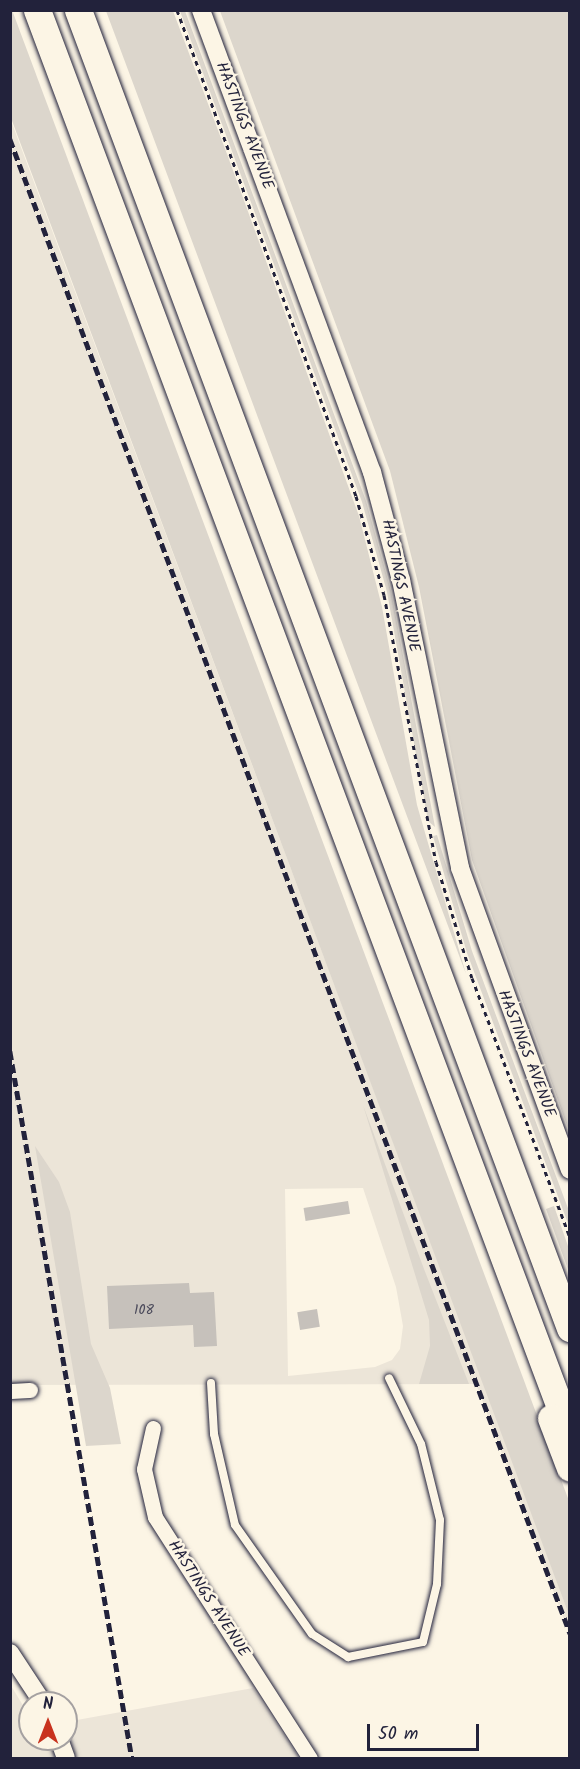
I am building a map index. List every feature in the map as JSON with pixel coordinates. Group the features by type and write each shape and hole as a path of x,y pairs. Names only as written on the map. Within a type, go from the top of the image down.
{"highway":[{"path":"37,10 570,1434"},
{"path":"78,10 570,1328"},
{"path":"431,1065 485,1244 570,1468"}],"street":[{"name":"HASTINGS AVENUE","path":"201,10 372,472 401,580 460,868 570,1170"},
{"path":"10,1391 30,1390"},
{"name":"HASTINGS AVENUE","path":"153,1428 144,1469 155,1517 310,1758"},
{"path":"10,1653 36,1691"}],"lane":[{"path":"211,1383 214,1434 235,1525 312,1634 348,1657 423,1642 437,1584 440,1520 422,1444 388,1378"}],"path":[{"path":"177,10 357,496 384,596 436,862 472,978 570,1237"}],"shaded area":[{"path":"12,10 569,1501 569,1615 11,118"},
{"path":"106,11 173,11 227,154 359,516 382,607 417,805 466,974"},
{"path":"180,11 185,11 366,501 391,591 435,827 428,821 387,592 362,502"},
{"path":"220,11 569,11 569,1131 472,860 419,587 390,471"},
{"path":"10,118 532,1513 569,1615 569,1633 476,1384 11,1385","holes":["363,1188 396,1287 403,1326 400,1349 392,1360 375,1367 288,1376 285,1189"]},
{"path":"437,835 472,951 569,1211 569,1226 467,953 433,836"},
{"path":"363,1105 469,1384 419,1384 430,1346 429,1320"},
{"path":"35,1146 59,1182 70,1212 91,1344 110,1388 121,1444 86,1446"},
{"path":"554,1206 569,1249 569,1272 546,1209"},
{"path":"10,1684 18,1697 18,1751 78,1751 78,1720 253,1688 299,1758 11,1758"}],"building":[{"path":"348,1201 350,1214 306,1221 304,1208"},
{"path":"189,1283 190,1293 214,1292 217,1346 194,1347 193,1325 109,1329 107,1286"},
{"path":"317,1309 320,1327 300,1330 297,1312"}],"railway":[{"path":"10,139 570,1633"},
{"path":"10,1051 132,1758"}]}
